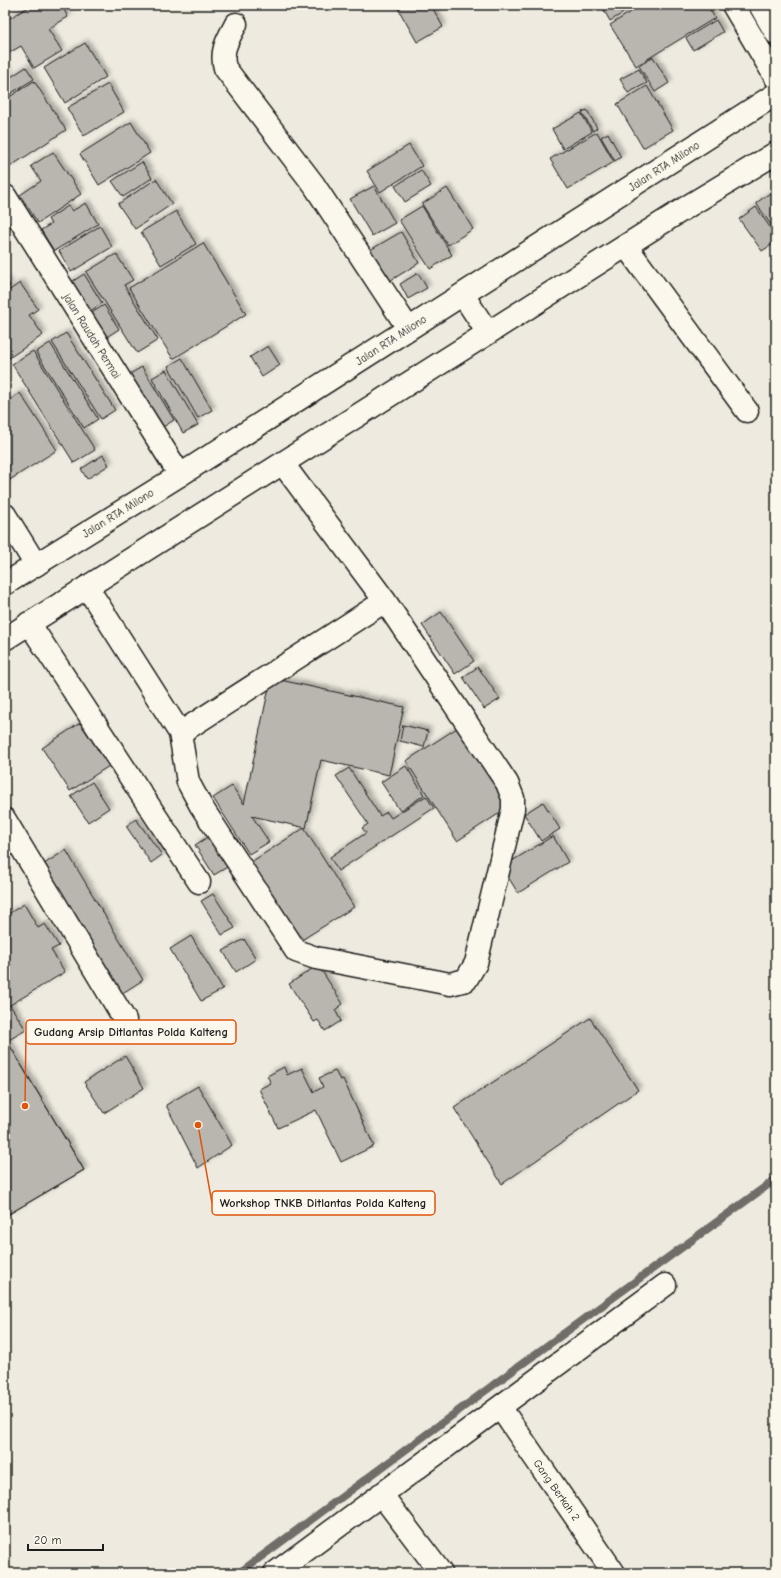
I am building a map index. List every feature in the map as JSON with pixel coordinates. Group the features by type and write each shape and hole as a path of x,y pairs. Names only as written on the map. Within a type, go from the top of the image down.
{"main road":[{"path":"733,5 776,78"},
{"path":"760,5 776,33"},
{"path":"236,24 225,44 222,60 225,68 314,185 408,328"},
{"name":"Jalan RTA Milono","path":"5,584 180,475 776,94"},
{"path":"5,639 626,246 776,153"},
{"name":"jalan Raudah Permai","path":"5,196 180,475"},
{"path":"626,246 747,411"},
{"path":"463,295 488,333"},
{"path":"87,587 180,733 188,782 201,806 296,951 316,958 450,984 466,980 476,963 513,809 513,798 507,783 385,601 283,464"},
{"path":"5,515 36,565"},
{"path":"180,733 385,601"},
{"path":"29,623 199,882"},
{"path":"5,820 11,842 125,1020"},
{"path":"275,1573 665,1285"},
{"name":"Gang Berkah 2","path":"500,1407 614,1573"},
{"path":"381,1494 441,1573"}],"building":[{"path":"32,5 61,5 68,17 48,29 62,51 34,68 21,46 7,54 5,50 5,21"},
{"path":"396,5 431,5 443,27 417,42"},
{"path":"601,5 636,5 610,21"},
{"path":"642,5 707,5 715,18 636,66 610,25"},
{"path":"716,20 723,32 693,50 686,38"},
{"path":"85,43 106,77 65,103 44,68"},
{"path":"653,57 669,83 655,92 639,66"},
{"path":"26,67 34,79 5,97 5,81"},
{"path":"5,68 9,74 5,77"},
{"path":"639,69 647,83 628,93 620,79"},
{"path":"34,81 66,130 8,168 5,163 5,100"},
{"path":"108,84 124,112 84,136 67,108"},
{"path":"647,86 673,130 643,148 617,104"},
{"path":"587,110 597,128 593,131 582,112"},
{"path":"581,113 592,132 563,149 552,129"},
{"path":"131,122 150,153 99,185 80,154"},
{"path":"597,132 614,162 568,189 550,159"},
{"path":"608,133 621,157 615,161 601,137"},
{"path":"409,145 422,166 380,192 367,171"},
{"path":"53,152 81,194 38,223 20,195 41,181 31,166"},
{"path":"142,162 152,178 123,197 112,181"},
{"path":"421,170 431,186 405,202 395,186"},
{"path":"156,179 172,204 135,229 118,204"},
{"path":"374,186 395,223 372,236 350,199"},
{"path":"447,188 473,229 448,245 422,204"},
{"path":"770,193 776,202 776,232 756,203"},
{"path":"86,203 98,224 54,251 41,230 51,224 48,219 68,206 72,211"},
{"path":"422,206 452,255 430,269 399,220"},
{"path":"756,207 776,236 776,242 762,251 739,219"},
{"path":"176,211 196,244 161,265 141,232"},
{"path":"100,226 112,247 71,272 59,251"},
{"path":"401,232 419,263 388,282 370,250"},
{"path":"203,243 246,314 173,359 129,288"},
{"path":"116,254 133,280 124,285 158,340 137,353 86,272"},
{"path":"418,273 427,288 408,299 400,284"},
{"path":"84,274 102,303 86,314 67,285"},
{"path":"5,279 10,286 5,289"},
{"path":"20,283 38,309 29,315 43,335 9,358 5,352 5,293"},
{"path":"104,305 119,329 102,340 87,316"},
{"path":"66,333 115,410 101,419 52,342"},
{"path":"50,343 98,419 84,428 36,352"},
{"path":"268,346 280,365 262,377 250,357"},
{"path":"33,351 95,450 74,463 12,364"},
{"path":"182,358 212,410 198,418 168,366"},
{"path":"142,367 174,420 158,430 126,376"},
{"path":"166,370 198,425 183,433 152,378"},
{"path":"20,393 57,450 5,483 5,403"},
{"path":"103,455 109,465 87,479 81,469"},
{"path":"441,612 474,661 455,674 422,625"},
{"path":"478,667 500,699 484,709 463,677"},
{"path":"271,678 404,707 389,775 321,760 306,828 252,816 269,842 249,854 213,798 232,786 244,804"},
{"path":"80,723 109,766 70,791 42,748"},
{"path":"403,725 428,731 424,747 400,741"},
{"path":"460,726 512,805 457,841 406,761"},
{"path":"406,766 424,795 400,811 381,782"},
{"path":"349,768 380,816 387,812 391,818 426,796 434,808 338,871 330,857 366,833 362,828 368,824 336,776"},
{"path":"92,782 109,808 88,822 71,796"},
{"path":"543,802 560,829 541,841 524,814"},
{"path":"136,819 162,855 151,863 126,826"},
{"path":"304,828 354,907 297,943 248,864"},
{"path":"211,835 229,866 214,875 195,845"},
{"path":"553,836 568,862 518,893 502,867"},
{"path":"66,850 143,980 121,994 44,864"},
{"path":"213,894 235,928 222,935 201,901"},
{"path":"24,904 38,928 45,924 59,946 51,950 65,972 10,1005 26,1030 7,1041 84,1170 9,1214 5,1207 5,916"},
{"path":"191,936 223,989 201,1001 170,949"},
{"path":"244,939 256,959 236,972 223,951"},
{"path":"318,965 343,1004 335,1010 341,1021 325,1031 318,1020 314,1022 289,984"},
{"path":"590,1018 638,1090 502,1184 454,1108"},
{"path":"7,1041 84,1170 9,1214 5,1207 5,1043"},
{"path":"125,1056 144,1088 104,1113 84,1082"},
{"path":"284,1067 287,1075 302,1068 314,1092 323,1087 319,1078 335,1071 340,1080 343,1079 374,1146 341,1162 316,1110 278,1128 259,1089 271,1083 267,1076"},
{"path":"198,1086 232,1145 198,1168 166,1105"}],"waterway":[{"path":"239,1573 504,1377 776,1179"}],"place":[{"name":"Gudang Arsip Ditlantas Polda Kalteng","path":"25,1106"},
{"name":"Workshop TNKB Ditlantas Polda Kalteng","path":"198,1125"}]}
